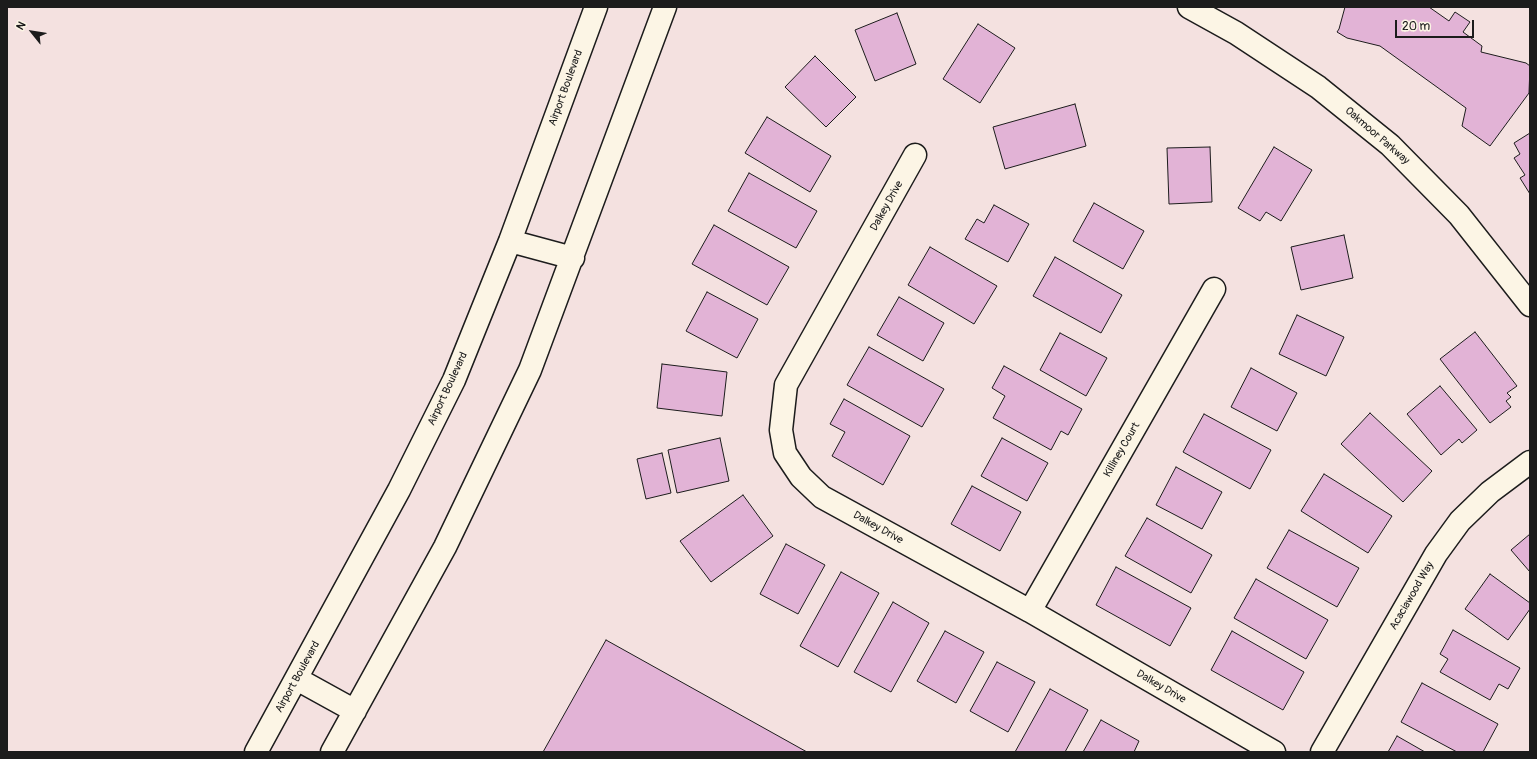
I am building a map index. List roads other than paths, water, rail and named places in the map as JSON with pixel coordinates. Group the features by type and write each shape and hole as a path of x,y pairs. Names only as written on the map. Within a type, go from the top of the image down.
{"street":[{"name":"Airport Boulevard","path":"256,752 399,490 450,387 510,241 596,7"},
{"path":"332,752 445,547 530,370 573,258 665,7"},
{"name":"Oakmoor Parkway","path":"1189,7 1236,33 1318,87 1390,145 1459,215 1530,305"},
{"name":"Dalkey Drive","path":"915,155 786,385 781,430 785,453 801,477 822,497 1030,612 1274,752"},
{"path":"510,241 573,258"},
{"name":"Killiney Court","path":"1030,612 1214,289"},
{"name":"Acaciawood Way","path":"1322,752 1436,554 1460,521 1490,492 1530,462"},
{"path":"297,679 354,711"}]}
